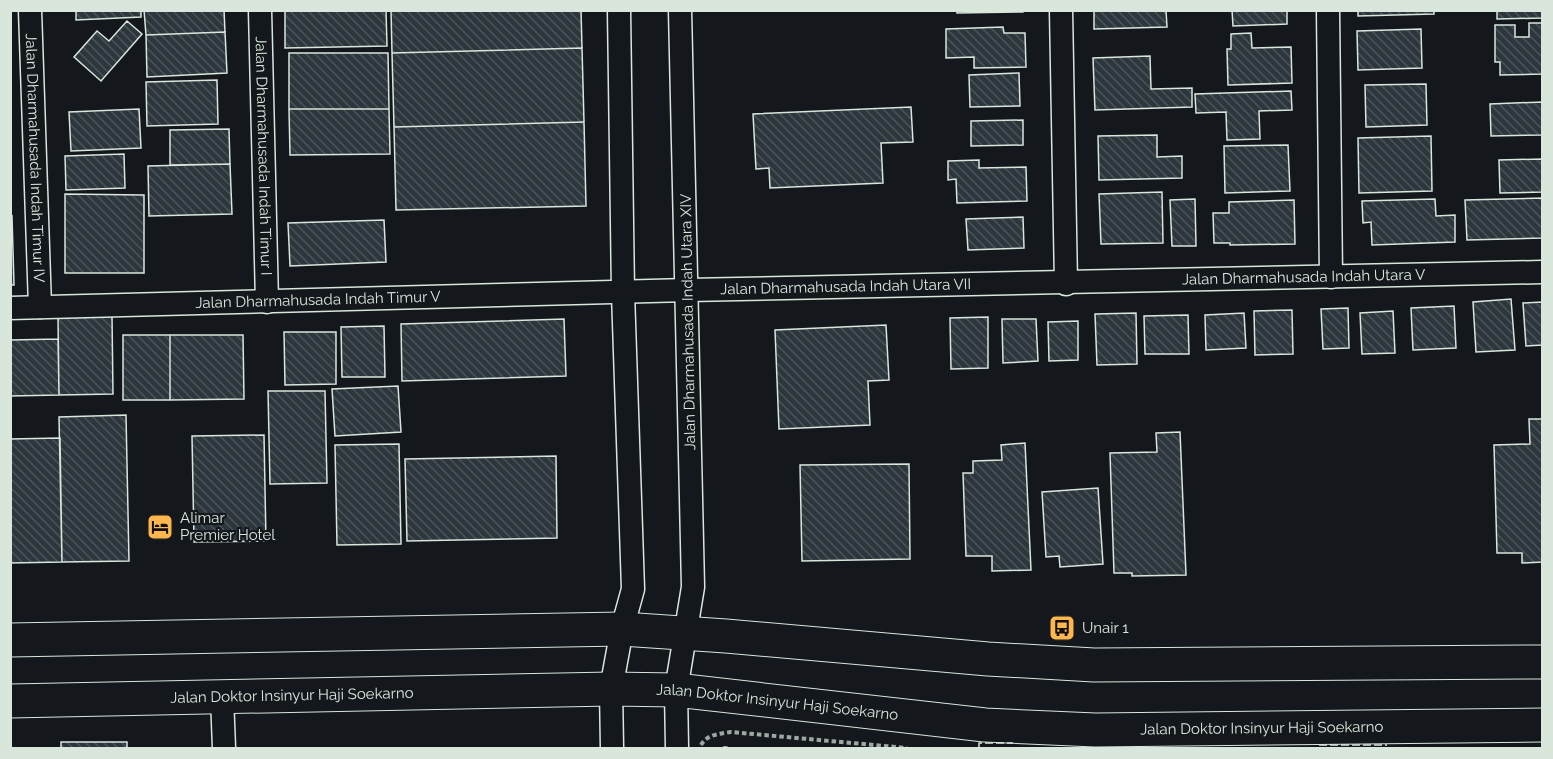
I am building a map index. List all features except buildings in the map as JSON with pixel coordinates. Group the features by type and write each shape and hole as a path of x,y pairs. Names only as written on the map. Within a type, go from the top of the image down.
{"main road":[{"path":"10,640 622,629 988,659 1094,665 1542,662"},
{"name":"Jalan Doktor Insinyur Haji Soekarno","path":"10,701 611,689 676,690 985,725 1095,730 1542,724"}],"street":[{"name":"Jalan Dharmahusada Indah Timur IV","path":"30,10 40,307"},
{"name":"Jalan Dharmahusada Indah Timur I","path":"260,10 267,302"},
{"path":"612,748 611,689 622,629 633,589 623,293 619,10"},
{"name":"Jalan Dharmahusada Indah Utara XIV","path":"677,748 676,690 693,587 680,10"},
{"path":"1060,10 1066,284"},
{"path":"1328,10 1331,277"},
{"name":"Jalan Dharmahusada Indah Utara V","path":"1066,284 1542,272"},
{"name":"Jalan Dharmahusada Indah Utara VII","path":"623,293 1066,284"},
{"name":"Jalan Dharmahusada Indah Timur V","path":"10,308 623,293"},
{"path":"222,697 224,748"}],"path":[{"path":"700,748 705,739 716,734 731,732 853,746 913,748"},
{"path":"723,748 729,748"}],"fence":[{"path":"979,748 979,743 1013,743"},
{"path":"1319,745 1387,745"}],"place":[{"name":"Alimar Premier Hotel","path":"160,527"},
{"name":"Unair 1","path":"1062,628"}]}
